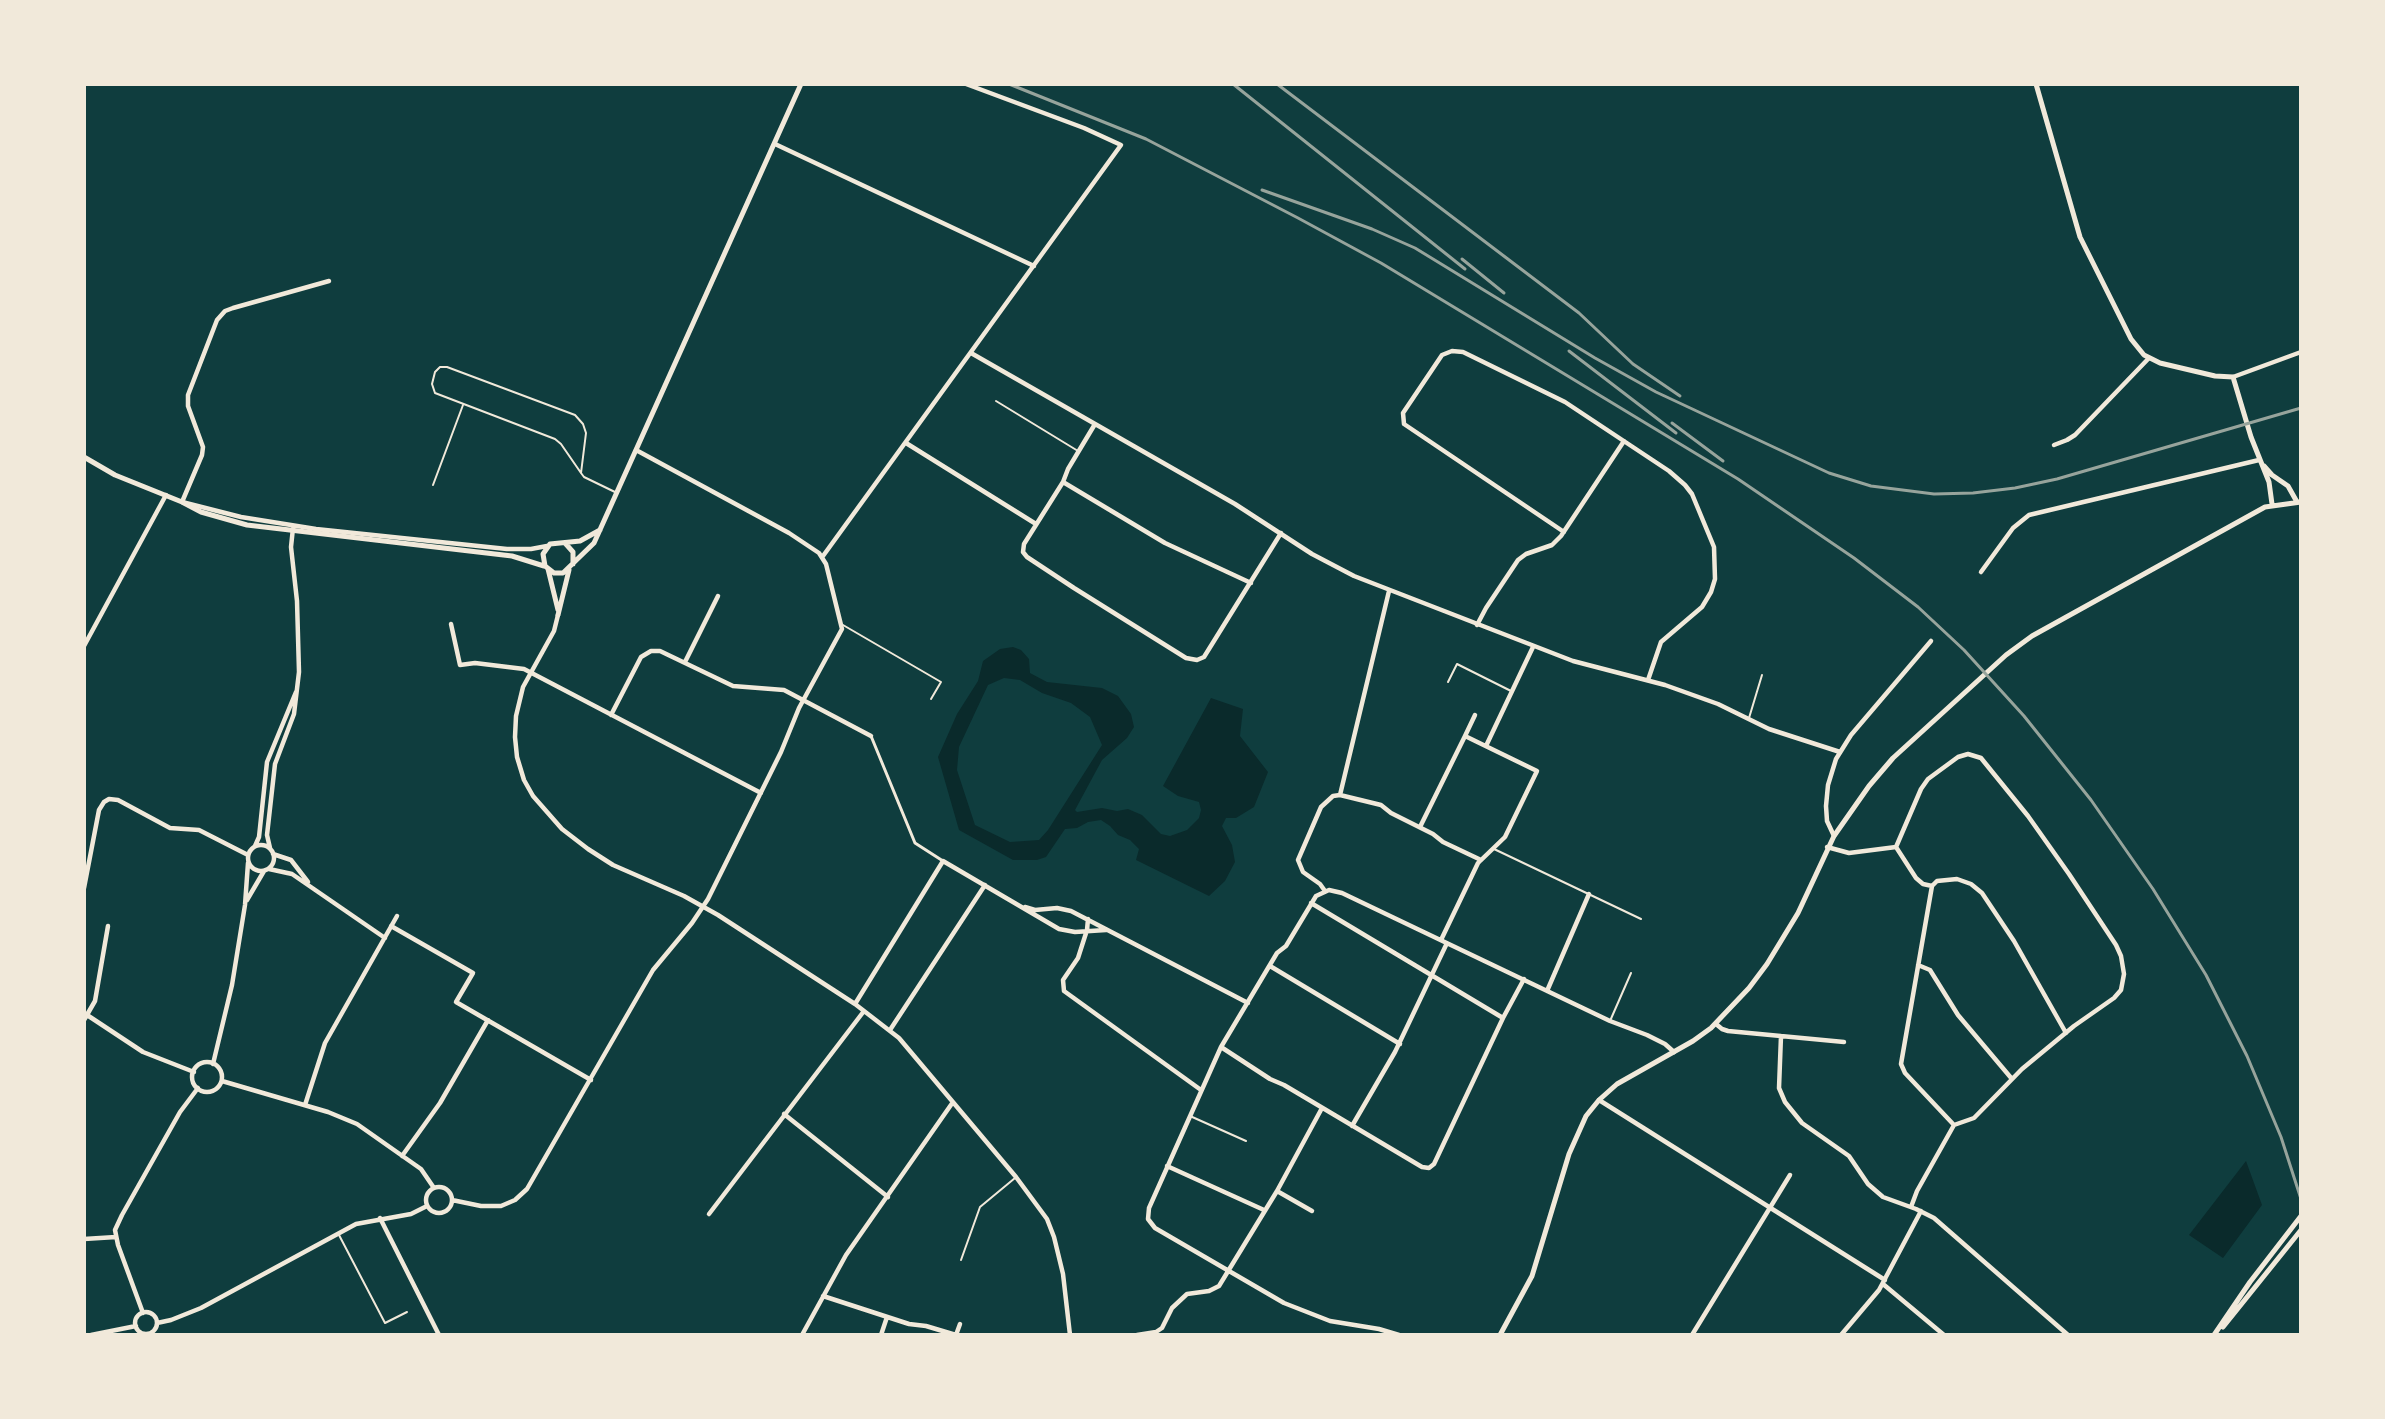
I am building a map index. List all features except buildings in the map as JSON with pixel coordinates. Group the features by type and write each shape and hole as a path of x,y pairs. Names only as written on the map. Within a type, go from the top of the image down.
{"street":[{"path":"424,543 512,556 558,573 571,567 592,546 801,84"},
{"path":"823,556 1121,145 1084,128 966,84"},
{"path":"2036,84 2084,245 2131,339 2148,358 2215,376 2233,377 2301,352"},
{"path":"775,144 1034,266"},
{"path":"182,502 202,455 203,447 188,406 188,395 217,320 225,311 233,308 328,281"},
{"path":"1564,532 1404,424 1403,413 1438,360 1449,352 1463,352 1557,398 1676,476 1689,489 1710,534 1716,559 1715,579 1705,602 1694,615 1664,638 1648,680"},
{"path":"971,353 1235,504 1332,566 1389,591 1533,647 1578,663 1648,680 1718,704 1775,732 1840,752"},
{"path":"2054,445 2075,435 2148,358"},
{"path":"2233,377 2259,460 2269,482 2272,504"},
{"path":"1095,424 1023,547 1023,552 1027,557 1189,659 1197,660 1204,657 1281,534"},
{"path":"1478,625 1486,608 1518,560 1526,554 1552,544 1564,532 1624,441"},
{"path":"906,443 1036,524"},
{"path":"452,1200 496,1207 509,1203 522,1195 653,970 703,906 761,793 804,699 843,625 823,556 789,533 636,450"},
{"path":"84,458 115,475 201,512 247,525 424,543 511,549 531,549 556,542 565,543 584,539 600,530"},
{"path":"2259,460 2272,475 2288,486 2299,502"},
{"path":"1981,572 2013,528 2029,515 2259,460"},
{"path":"1063,482 1165,543 1251,583"},
{"path":"84,646 166,495"},
{"path":"182,502 293,529"},
{"path":"1500,1335 1532,1276 1572,1144 1586,1116 1599,1100 1622,1081 1693,1041 1716,1023 1749,988 1770,959 1802,906 1827,847 1881,771 2006,655 2041,631 2272,504 2299,502"},
{"path":"247,525 248,518"},
{"path":"245,905 255,884 273,863 267,835 275,764 293,719 298,687 296,594 291,548 293,529"},
{"path":"565,543 574,554 554,631 519,701 515,737 522,773 528,789 537,802 570,836 602,858 703,906 759,940 890,1030 953,1101 1040,1208 1050,1225 1063,1274 1070,1335"},
{"path":"548,546 543,556 558,615"},
{"path":"1340,795 1389,591"},
{"path":"686,663 718,596"},
{"path":"451,624 460,665 471,663 520,668 761,793"},
{"path":"1834,836 1827,821 1826,806 1830,778 1840,752 1865,717 1931,640"},
{"path":"1486,746 1533,647"},
{"path":"611,715 636,665 643,655 651,651 660,651 733,686 780,688 871,736 876,742 913,839 921,849 1062,930 1106,930"},
{"path":"213,1064 230,993 245,905 248,855 255,846 259,834 267,762 298,687"},
{"path":"1420,827 1475,715"},
{"path":"1441,940 1480,860 1505,837 1537,771 1465,736"},
{"path":"1896,847 1921,789 1928,779 1954,759 1963,755 1977,756 1985,761 2034,822 2069,874 2121,956 2124,979 2118,994 2066,1033 2012,1079 1974,1118 1954,1125 1917,1191 1911,1207"},
{"path":"1325,891 1320,884 1303,872 1298,864 1298,856 1323,803 1333,796 1340,795 1381,805 1443,842 1480,860"},
{"path":"84,888 99,810 102,804 109,799 118,800 170,828 199,830 248,855"},
{"path":"255,846 263,845 291,860 312,886"},
{"path":"1827,847 1849,853 1896,847"},
{"path":"1896,847 1920,882 1932,886"},
{"path":"855,1004 943,861"},
{"path":"248,863 255,870 289,873 312,886 385,938"},
{"path":"1954,1125 1902,1068 1901,1057 1932,886 1937,880 1957,879 1971,884 1982,893 2018,948 2066,1033"},
{"path":"890,1030 985,885"},
{"path":"1400,1335 1323,1319 1279,1301 1152,1225 1148,1218 1149,1208 1221,1047 1277,953 1288,942 1316,896 1325,891 1334,890 1342,893 1610,1021 1647,1035 1668,1046 1674,1052"},
{"path":"1547,991 1589,894"},
{"path":"1311,903 1503,1018"},
{"path":"1021,906 1035,910 1064,909 1088,919 1248,1003"},
{"path":"305,1104 325,1043 397,916"},
{"path":"1088,919 1078,958 1063,980 1064,991 1201,1090"},
{"path":"392,926 473,973 456,1002 591,1080"},
{"path":"108,927 95,1001 85,1016 143,1052 194,1072"},
{"path":"1352,1126 1400,1044 1447,943"},
{"path":"1918,965 1930,970 1958,1015 2012,1079"},
{"path":"1270,966 1400,1044"},
{"path":"1221,1047 1257,1072 1422,1167 1429,1168 1434,1164 1503,1018 1524,980"},
{"path":"709,1214 864,1011"},
{"path":"402,1156 440,1103 488,1020"},
{"path":"1716,1023 1725,1030 1844,1042"},
{"path":"1781,1036 1778,1083 1788,1106 1811,1131 1849,1156 1868,1184 1879,1194 1934,1218 2068,1335"},
{"path":"202,1064 213,1064 221,1072 222,1081 217,1089 211,1092 198,1088 193,1081 194,1072 202,1064"},
{"path":"222,1081 305,1104 357,1124 425,1173 434,1188"},
{"path":"142,1313 115,1230 184,1105 198,1088"},
{"path":"1599,1100 1884,1282 1944,1335"},
{"path":"802,1335 842,1260 953,1101"},
{"path":"1137,1335 1160,1330 1172,1308 1180,1299 1191,1293 1213,1290 1220,1286 1277,1191 1322,1108"},
{"path":"784,1114 888,1197"},
{"path":"1167,1166 1264,1210"},
{"path":"1692,1335 1790,1175"},
{"path":"441,1187 447,1190 452,1200 449,1208 443,1213 435,1213 427,1206 426,1197 434,1188 441,1187"},
{"path":"1277,1191 1312,1211"},
{"path":"157,1323 201,1308 360,1222 411,1214 427,1206"},
{"path":"1841,1335 1872,1301 1921,1211"},
{"path":"2215,1335 2301,1216"},
{"path":"380,1218 440,1335"},
{"path":"2215,1335 2301,1230"},
{"path":"84,1239 116,1237"},
{"path":"823,1296 886,1317 956,1335 960,1324"},
{"path":"142,1313 153,1315 157,1323 155,1329 148,1334 141,1333 136,1326 136,1319 142,1313"},
{"path":"881,1335 886,1317"},
{"path":"91,1335 136,1326"}],"lane":[{"path":"580,473 586,433 575,415 447,367 437,369 432,379 433,391 438,395 555,439 561,444 580,473 617,493"},
{"path":"996,401 1078,451"},
{"path":"433,485 463,405"},
{"path":"843,625 941,682 931,699"},
{"path":"1448,682 1456,664 1512,692"},
{"path":"1749,719 1762,675"},
{"path":"1493,849 1641,919"},
{"path":"1610,1021 1630,973"},
{"path":"1190,1116 1246,1141"},
{"path":"961,1260 980,1207 1016,1178"},
{"path":"338,1233 385,1323 407,1312"}],"water":[{"path":"1013,647 1021,650 1029,659 1030,673 1047,682 1102,688 1118,696 1131,714 1134,727 1127,738 1102,760 1075,810 1077,812 1102,808 1117,811 1128,809 1142,815 1161,834 1170,836 1187,830 1199,818 1201,810 1199,802 1178,796 1163,786 1211,698 1243,709 1240,736 1268,772 1254,807 1236,818 1226,818 1222,826 1232,845 1235,862 1225,881 1209,896 1136,860 1139,849 1101,820 1088,822 1077,828 1065,829 1046,857 1037,860 1013,860 959,830 938,757 957,714 978,681 983,661 1000,649","holes":["1004,678 1020,680 1042,693 1071,703 1090,717 1102,745 1048,830 1039,840 1010,842 975,825 957,770 959,747 988,685"]},
{"path":"2246,1161 2262,1205 2223,1258 2189,1235"}],"railway":[{"path":"1009,84 1146,139 1381,263 1738,479 1854,558 1918,607 1964,650 2024,716 2091,800 2153,889 2206,975 2247,1056 2281,1137 2301,1199"},
{"path":"1233,84 1465,269"},
{"path":"1277,84 1579,313 1633,364 1680,396"},
{"path":"1262,190 1372,229 1415,248 1595,358 1656,392 1829,473 1871,486 1934,494 1973,493 2015,488 2057,479 2301,408"},
{"path":"1462,259 1504,293"},
{"path":"1569,351 1676,433"},
{"path":"1672,423 1723,461"}]}
